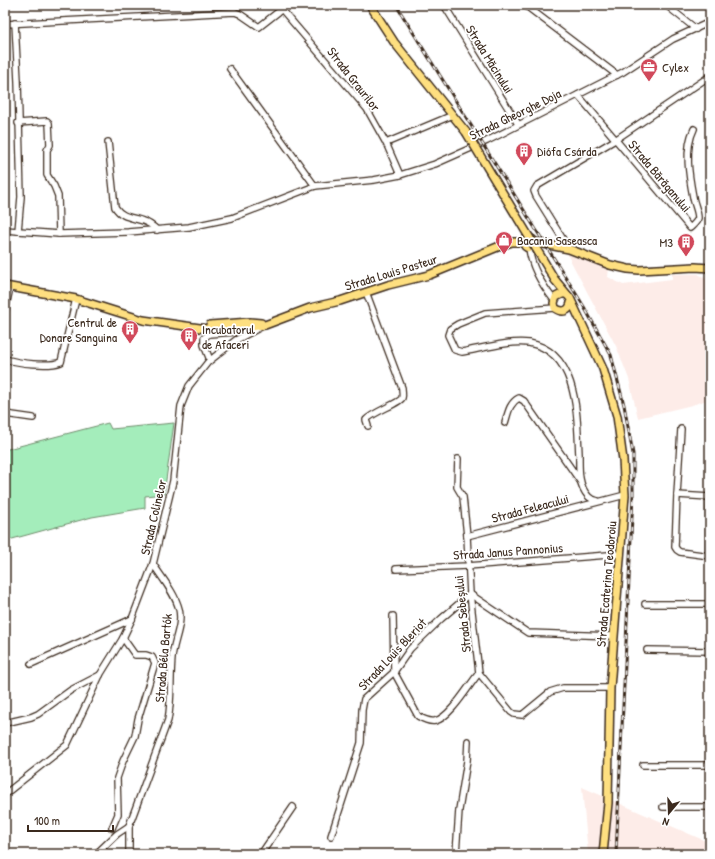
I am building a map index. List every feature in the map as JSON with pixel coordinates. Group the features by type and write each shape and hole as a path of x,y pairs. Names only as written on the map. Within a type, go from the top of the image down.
{"main road":[{"path":"370,5 394,42 466,132 555,280 562,286 555,308 560,311 566,311 570,308 572,303 570,298 559,296"},
{"name":"Strada Louis Pasteur","path":"7,287 76,299 143,320 207,329 236,330 265,325 310,308 340,301 388,285 429,275 512,242 524,242 528,238 532,239 531,245"},
{"path":"531,245 569,250 610,265 628,269 645,270 695,267 710,268"},
{"name":"Strada Ecaterina Teodoroiu","path":"572,303 593,346 617,416 621,441 625,495 613,636 610,688 608,803 603,854"},
{"name":"Strada Ecaterina Teodoroiu","path":"566,311 581,323"},
{"name":"Strada Louis Pasteur","path":"203,328 211,325 250,322 259,322 265,325"}],"street":[{"name":"Strada Măcinului","path":"444,5 518,124"},
{"path":"525,5 617,75"},
{"path":"666,5 696,29"},
{"path":"5,24 235,12 258,27 280,7"},
{"name":"Strada Graurilor","path":"280,7 367,109 386,143 400,175"},
{"name":"Strada Gheorghe Doja","path":"5,230 59,234 157,230 189,227 232,218 315,186 374,180 400,175 435,164 487,141 617,75 673,39 710,22"},
{"path":"15,23 21,197 18,231"},
{"path":"230,69 315,186"},
{"path":"569,250 536,196 534,191 537,186 615,140 710,76"},
{"name":"Strada Bărăganului","path":"578,95 690,228 696,223 698,217 693,198 688,163 691,134 694,129"},
{"path":"386,143 453,115"},
{"path":"18,123 47,121 49,123 50,145 47,150 47,175 58,196 59,234"},
{"path":"108,142 115,207 119,213 126,217 144,221 157,230"},
{"path":"531,245 533,263 545,286 559,296"},
{"path":"5,312 7,287"},
{"path":"366,292 402,388 403,397 400,401 371,414 366,420 368,426"},
{"path":"5,359 46,364 61,362 76,299"},
{"name":"Strada Feleacului","path":"555,308 485,313 458,324 450,330 448,335 455,350 462,352 508,344 527,343 541,346 557,358 565,370 572,388 576,406 580,481"},
{"name":"Strada Colinelor","path":"5,794 67,745 100,675 123,638 132,619 153,564 173,481 181,406 190,386 210,360 236,340 265,325"},
{"path":"210,360 204,345 204,338 209,334 236,330 236,340"},
{"name":"Strada Feleacului","path":"505,423 514,400 519,398 524,401 580,481 588,497 598,501"},
{"path":"5,414 33,418"},
{"path":"676,495 710,498 709,556 680,552 675,547 676,495 681,429"},
{"name":"Strada Sebeșului","path":"458,459 457,486 463,496 470,594 479,673"},
{"name":"Strada Feleacului","path":"467,536 625,495"},
{"name":"Strada Janus Pannonius","path":"396,569 468,566 621,554"},
{"name":"Strada Béla Bartók","path":"128,854 129,826 168,720 171,705 172,657 180,612 176,599 153,564"},
{"path":"470,594 528,634 613,636"},
{"name":"Strada Louis Bleriot","path":"331,836 361,743 362,710 364,699 394,672 410,649 470,594"},
{"path":"645,604 710,604"},
{"path":"393,616 394,672 418,716 422,719 435,721 449,713 479,673 511,712 522,715 550,692 563,688 610,688"},
{"path":"31,664 132,619"},
{"path":"112,828 118,814 117,778 123,760 136,736 138,719 155,663 152,657 146,655 135,655 123,638"},
{"path":"647,650 710,651"},
{"path":"5,723 38,714 71,690 100,675"},
{"path":"456,854 459,810 467,761 468,741"},
{"path":"643,764 710,765"},
{"path":"261,854 293,807"},
{"path":"663,807 710,807"},
{"path":"96,854 117,834 129,826"}],"shaded area":[{"path":"567,254 609,269 608,277 623,285 672,279 672,274 698,274 710,281 710,399 692,405 638,418 629,379 616,346"},
{"path":"582,787 710,843 710,854 588,854"}],"green space":[{"path":"108,423 111,429 174,423 164,494 145,496 145,508 92,517 5,541 5,453 8,449"}],"railway":[{"path":"396,5 583,305 611,355 624,405 633,454 633,495 616,854"}],"place":[{"name":"Cylex","path":"649,82"},
{"name":"Diófa Csárda","path":"524,166"},
{"name":"Bacania Saseasca","path":"504,255"},
{"name":"M3","path":"686,257"},
{"name":"Centrul de Donare Sanguina","path":"130,344"},
{"name":"Incubatorul de Afaceri","path":"189,351"}]}
